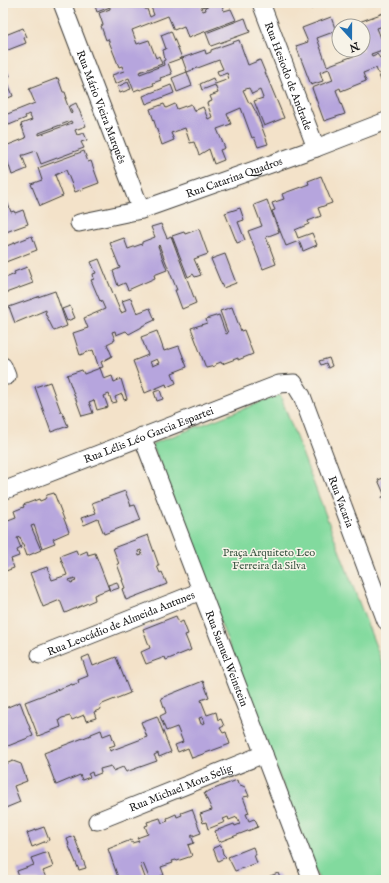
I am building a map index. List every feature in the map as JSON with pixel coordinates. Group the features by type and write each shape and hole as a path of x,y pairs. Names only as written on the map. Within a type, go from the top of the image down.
{"street":[{"name":"Rua Mário Vieira Marquês","path":"62,3 141,210"},
{"name":"Rua Hesiodo de Andrade","path":"261,3 316,148"},
{"name":"Rua Catarina Quadros","path":"79,223 141,210 316,148 386,121"},
{"name":"Rua Lélis Léo Garcia Espartei","path":"3,491 279,384 294,383"},
{"name":"Rua Vacaria","path":"294,383 302,396 386,621"},
{"name":"Rua Samuel Weinstein","path":"142,436 312,880"},
{"name":"Rua Leocádio de Almeida Antunes","path":"40,656 202,591"},
{"name":"Rua Michael Mota Selig","path":"96,821 264,754"}],"green space":[{"name":"Praça Arquiteto Leo Ferreira da Silva","path":"280,395 386,673 386,880 319,880 152,444"}],"building":[{"path":"94,3 142,3 145,9 147,9 150,17 154,15 151,7 161,3 204,3 205,6 201,7 203,11 206,10 205,7 215,3 221,3 224,11 231,9 236,20 188,38 184,26 174,30 168,16 132,30 137,44 149,40 156,58 159,56 162,64 139,72 140,74 164,65 163,61 165,60 163,50 166,49 161,35 171,31 182,58 168,63 172,74 160,78 161,80 153,83 154,85 134,91 129,78 115,84 112,75 124,71 122,66 119,67 108,39 106,40 101,26 103,25 99,13 110,9 110,7 97,12"},
{"path":"309,3 326,3 311,9"},
{"path":"386,12 386,33 383,26 377,28 381,38 386,36 386,52 385,49 371,54 370,18"},
{"path":"331,17 331,33 317,38 327,66 348,58 371,58 371,54 372,56 377,54 380,58 386,56 386,93 376,68 363,73 366,81 341,91 340,88 336,90 345,114 324,121 312,88 333,80 329,69 320,72 323,81 311,85 296,46 308,42 302,28"},
{"path":"245,18 250,32 211,46 206,33"},
{"path":"23,28 27,37 24,38 26,43 3,52 3,36"},
{"path":"239,40 248,65 260,60 284,118 264,126 254,101 263,98 260,90 252,94 249,88 243,90 249,103 251,103 257,114 268,144 258,147 254,137 252,138 241,108 227,114 231,124 217,129 225,148 220,150 224,160 214,164 209,149 199,155 194,142 190,143 185,128 171,133 174,140 162,145 150,109 164,104 166,108 175,104 177,109 191,104 194,111 203,107 208,119 212,117 207,103 212,101 210,96 218,93 215,85 202,90 200,84 213,78 215,84 229,79 227,73 219,76 217,71 223,69 219,60 187,72 182,58 205,50 206,54 211,52 211,50"},
{"path":"6,67 10,76 3,79 3,68"},
{"path":"187,72 192,86 177,92 172,78"},
{"path":"58,78 63,92 65,92 67,98 65,98 71,114 70,106 76,103 86,126 75,130 77,135 84,133 87,140 81,142 84,148 41,164 36,151 22,155 27,169 12,175 3,147 26,138 21,124 32,120 29,114 25,116 26,118 9,125 5,115 35,103 29,89","holes":["71,121 72,123 39,135 39,133"]},
{"path":"128,82 131,89 120,93 117,87"},
{"path":"8,83 13,96 3,100 3,85"},
{"path":"171,85 174,93 146,104 143,96"},
{"path":"84,151 88,162 91,161 99,183 75,192 66,170 55,175 63,196 40,206 31,184 42,180 38,168"},
{"path":"321,176 332,203 318,208 321,216 308,221 309,224 295,230 298,238 312,233 317,245 303,251 299,241 286,246 272,211 275,210 272,203 284,199 282,194 309,184 308,181"},
{"path":"5,196 11,212 14,211 15,213 23,210 28,224 6,232 3,224 3,197"},
{"path":"267,200 279,232 266,237 276,264 263,269 248,231 262,226 254,205"},
{"path":"240,208 244,220 238,222 245,240 237,243 225,213"},
{"path":"161,224 167,238 171,236 196,303 182,309 175,290 177,290 159,245 158,246 167,270 154,275 155,278 128,290 125,283 118,286 113,271 120,268 110,243 124,238 128,249 142,244 142,242 155,237 151,227"},
{"path":"199,229 208,254 194,259 201,275 195,277 193,274 188,277 172,236 184,232 185,234"},
{"path":"32,236 37,250 3,263 4,247"},
{"path":"225,254 236,283 223,288 211,259"},
{"path":"99,259 121,313 126,311 122,301 131,298 137,313 150,308 155,320 129,334 126,331 116,335 115,331 112,332 115,340 107,344 112,356 101,362 103,367 99,368 93,350 80,355 73,333 88,328 84,318 105,309 91,280 94,279 93,274 96,273 91,262"},
{"path":"27,267 33,283 3,294 3,279 15,274 14,272"},
{"path":"55,291 67,326 54,331 45,313 46,310 15,323 9,307"},
{"path":"70,306 75,318 67,321 62,309"},
{"path":"232,307 241,331 244,330 253,354 222,364 221,362 215,366 206,368 191,328 207,323 206,319 219,315 226,334 228,333 220,311"},
{"path":"157,331 164,351 179,346 187,367 172,373 176,383 167,387 166,384 145,393 133,361 148,355 141,337","holes":["157,359 159,363 152,366 150,362"]},
{"path":"329,358 332,366 328,368 326,363 321,365 319,361"},
{"path":"100,368 104,379 112,376 114,382 121,379 127,399 124,400 122,394 115,397 117,402 112,403 109,394 104,396 108,407 97,410 94,400 89,402 93,413 82,416 67,375 82,370 84,374"},
{"path":"50,382 68,426 51,432 35,387"},
{"path":"160,390 163,399 157,401 154,392"},
{"path":"386,477 386,507 382,497 385,496 378,480"},
{"path":"125,491 131,506 135,505 141,520 104,534 98,519 84,525 81,518 96,513 92,503"},
{"path":"54,493 69,532 53,539 55,543 42,548 34,525 31,526 41,550 27,556 20,537 17,538 21,548 17,550 19,556 11,559 14,568 3,572 3,522 16,517 14,511 24,507 23,505 39,499 40,501 45,499 47,495"},
{"path":"148,535 159,566 157,566 160,573 162,572 167,584 126,600 122,589 125,588 123,580 117,564 119,564 113,548","holes":["141,550 142,555 139,556 138,551"]},
{"path":"76,550 78,555 87,551 88,555 95,553 109,589 94,595 95,600 65,613 60,600 43,607 30,573 47,567 52,580 67,575 60,556","holes":["75,578 76,581 71,583 69,580"]},
{"path":"117,582 119,588 110,591 108,585"},
{"path":"176,616 179,623 183,621 188,634 185,635 191,650 166,660 165,657 146,664 141,652 150,648 143,629"},
{"path":"89,655 93,666 116,657 130,693 100,705 101,709 94,712 96,718 86,721 84,715 72,720 70,716 62,718 59,720 61,727 38,736 25,702 72,684 79,683 78,680 88,676 82,658"},
{"path":"203,681 209,697 201,700 207,715 216,712 218,720 221,719 224,726 220,728 223,733 226,732 230,744 192,758 188,748 178,752 175,745 183,742 177,727 166,731 160,716 166,713 161,698","holes":["203,717 205,723 201,724 199,718"]},
{"path":"20,702 33,736 3,748 3,709"},
{"path":"157,716 171,752 159,757 158,753 154,755 157,761 126,772 123,767 113,771 111,766 100,769 101,773 93,776 92,772 88,774 90,777 82,780 80,775 56,785 44,753 101,730 103,736 111,733 115,745 109,747 110,751 147,737 141,722"},
{"path":"13,761 21,764 27,781 14,786 20,802 3,809 3,765"},
{"path":"237,780 238,784 245,787 249,796 243,797 249,813 246,814 249,821 254,819 258,827 219,842 215,831 234,824 235,826 240,824 237,817 229,820 228,817 223,819 225,822 208,829 206,822 203,823 200,814 212,810 204,793"},
{"path":"192,809 201,833 193,836 193,834 191,835 194,843 188,845 192,856 177,861 172,861 173,863 161,867 164,875 150,880 143,863 140,864 146,880 119,880 108,849 131,840 132,843 139,841 137,838 148,834 145,826 148,825 147,822 160,818 162,823 168,821 167,818 176,814 177,817 182,815 181,813"},
{"path":"44,827 49,840 32,847 27,833"},
{"path":"74,836 86,868 79,870 67,839"},
{"path":"221,845 223,854 226,857 218,861 213,848"},
{"path":"253,847 257,863 235,871 228,857"},
{"path":"48,852 53,867 43,871 47,880 20,880 17,871 34,865 31,858"},
{"path":"278,873 281,880 260,880"}]}
